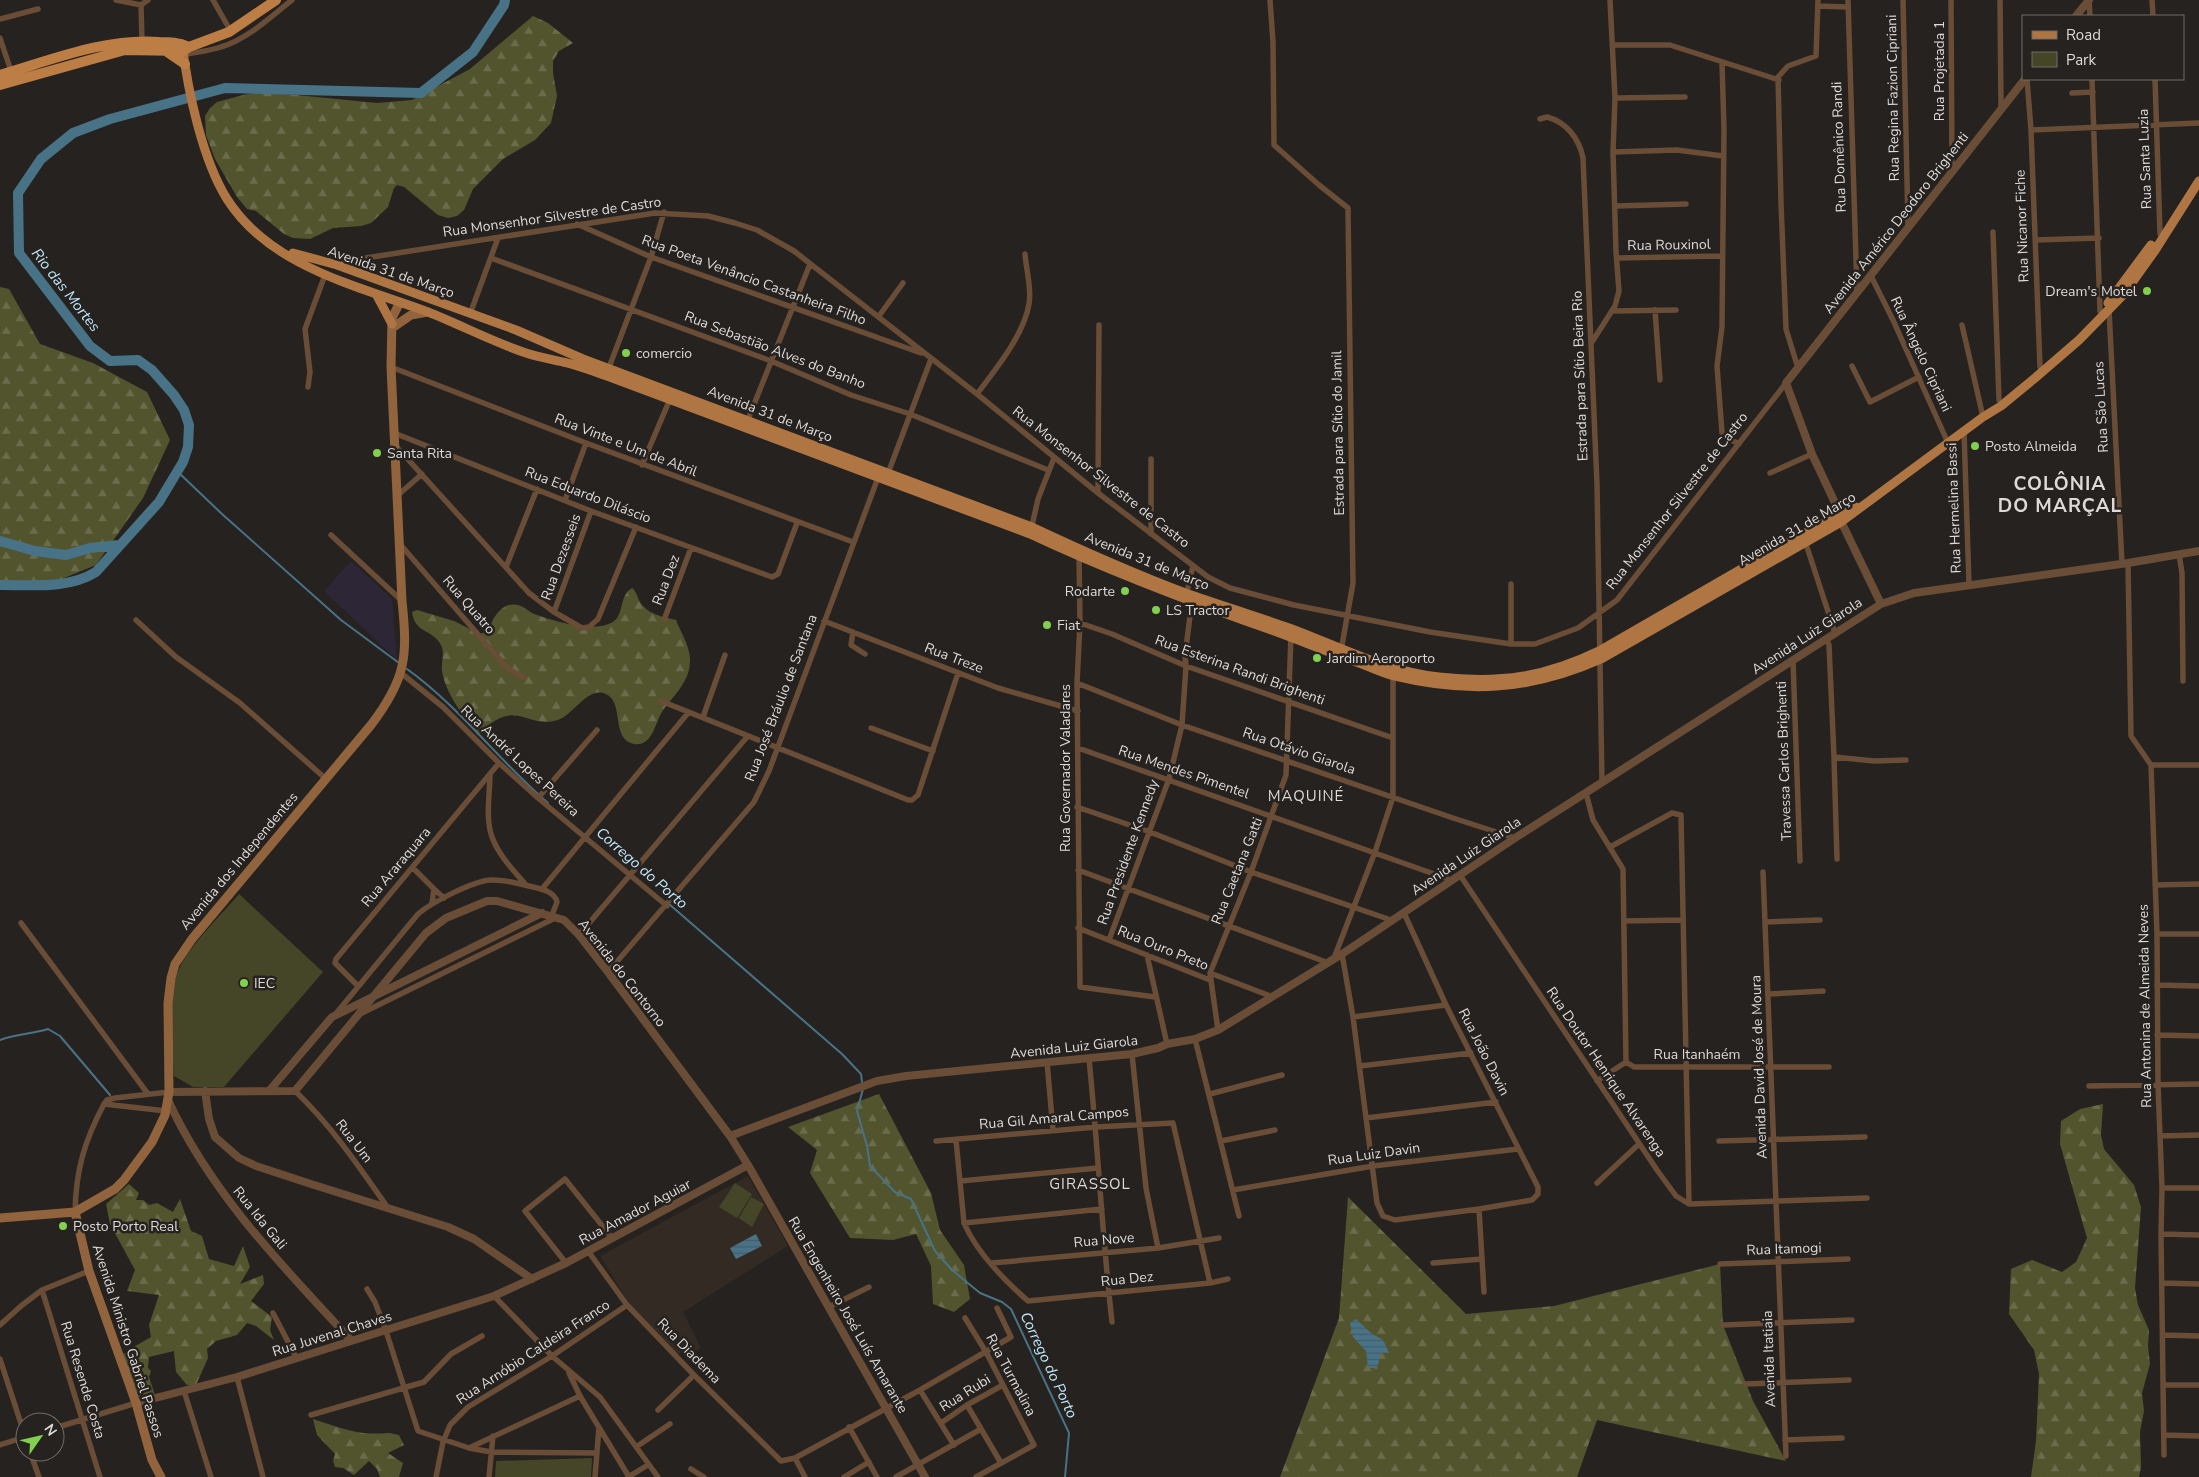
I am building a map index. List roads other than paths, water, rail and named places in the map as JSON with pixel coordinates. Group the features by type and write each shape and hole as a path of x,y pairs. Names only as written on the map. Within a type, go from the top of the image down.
{"highway":[{"path":"8,76 125,50 165,51 185,55 229,32 276,0"},
{"path":"0,85 8,76 106,45 142,41 185,55"}],"main road":[{"name":"Avenida 31 de Março","path":"185,55 199,128 214,175 228,200 244,222 276,248 328,276 428,312 515,349 608,372 1031,531 1079,553 1187,597 1291,633 1393,672 1438,681 1527,680 1601,654 1872,500 1983,417"},
{"path":"2162,235 2199,172"},
{"path":"1983,417 2001,406 2104,310 2162,235 2199,181"},
{"name":"Avenida 31 de Março","path":"276,248 337,265 516,330 670,399 747,424"},
{"path":"328,276 337,265"},
{"path":"374,278 372,292 392,326 411,315 428,312"},
{"path":"400,302 412,297 424,296"},
{"name":"Avenida dos Independentes","path":"75,1212 103,1197 124,1180 152,1142 166,1111 169,1096 168,990 175,964 192,939 380,713 390,699 401,673 406,653 391,367 392,326 396,309 400,302"},
{"path":"515,349 521,347 523,342 516,330"},
{"path":"1983,417 1998,400 2042,369"},
{"name":"Avenida 31 de Março","path":"1691,603 1805,542 1840,518"},
{"path":"0,1218 75,1212"},
{"name":"Avenida Ministro Gabriel Passos","path":"75,1212 89,1271 136,1404 152,1460 161,1477"}],"street":[{"path":"116,0 141,5 148,0"},
{"path":"213,0 230,30 229,32"},
{"path":"185,55 221,47 246,36 292,0"},
{"name":"Estrada para Sítio do Jamil","path":"1270,0 1273,42 1274,145 1319,186 1348,208 1353,583 1341,652"},
{"path":"1592,342 1612,310 1620,291 1617,258 1614,152 1615,98 1610,0"},
{"name":"Rua Domênico Randi","path":"1848,0 1857,293"},
{"name":"Rua Regina Fazion Cipriani","path":"1903,0 1908,225"},
{"name":"Rua Projetada 1","path":"1951,0 1952,172"},
{"path":"2000,0 2001,108"},
{"path":"2077,15 2089,0"},
{"path":"2089,0 2090,15"},
{"path":"2152,0 2153,15"},
{"path":"1798,368 1786,329 1780,203 1779,75 1788,66 1816,56 1818,3 1847,7"},
{"path":"141,5 142,41"},
{"path":"0,19 38,9"},
{"path":"0,38 8,76"},
{"path":"1613,45 1670,46 1779,80"},
{"path":"1722,63 1724,156 1722,327 1717,366 1721,428 1724,436 1738,444"},
{"name":"Avenida Américo Deodoro Brighenti","path":"1786,383 1871,276 1908,225 2025,80"},
{"name":"Rua Nicanor Fiche","path":"2026,80 2031,130 2042,369"},
{"name":"Rua São Lucas","path":"2092,80 2099,238 2125,564"},
{"name":"Rua Santa Luzia","path":"2155,80 2162,235"},
{"path":"2072,93 2093,92"},
{"path":"1615,98 1685,97"},
{"name":"Estrada para Sítio Beira Rio","path":"1540,119 1548,117 1564,124 1580,146 1584,158 1592,342 1600,613 1602,782"},
{"path":"2031,130 2199,123"},
{"path":"1614,152 1676,150 1724,156"},
{"path":"1616,206 1686,204"},
{"path":"608,372 652,257 664,212"},
{"name":"Rua Monsenhor Silvestre de Castro","path":"337,265 359,259 664,212 708,216 757,230 794,251 879,316 1098,493 1208,577 1230,588 1294,605 1438,633 1512,644 1535,644 1578,628 1617,600 1786,383"},
{"name":"Rua Poeta Venâncio Castanheira Filho","path":"577,224 652,257 793,309 926,354"},
{"path":"1993,232 1998,400"},
{"path":"470,314 498,238"},
{"path":"2035,240 2099,238"},
{"path":"977,394 1001,362 1025,318 1030,303 1025,254"},
{"name":"Rua Rouxinol","path":"1617,258 1722,256"},
{"name":"Rua Sebastião Alves do Banho","path":"491,258 771,361 851,394 910,414 1048,470"},
{"path":"747,424 810,264"},
{"path":"308,387 310,372 305,329 328,276"},
{"name":"Rua Ângelo Cipriani","path":"1871,276 1948,443"},
{"path":"879,316 903,283"},
{"path":"1612,310 1676,310"},
{"path":"1656,310 1660,380"},
{"path":"1098,493 1099,325"},
{"path":"1962,325 1983,417"},
{"path":"883,475 910,414 931,359"},
{"path":"1852,366 1870,402 1919,377"},
{"name":"Rua Vinte e Um de Abril","path":"391,367 797,523 853,542"},
{"path":"1786,383 1812,454 1881,604"},
{"path":"642,464 670,399"},
{"name":"Rua Hermelina Bassi","path":"1964,431 1969,584"},
{"name":"Rua Eduardo Diláscio","path":"394,433 591,511 775,577 778,574 797,523"},
{"path":"564,500 586,443"},
{"path":"395,445 529,593 554,612 582,628 598,620 636,528"},
{"path":"1770,473 1812,454"},
{"path":"1031,531 1048,470 1054,458"},
{"path":"1151,534 1152,459"},
{"path":"397,496 422,474"},
{"name":"Rua José Bráulio de Santana","path":"608,972 754,802 762,787 853,542 883,475"},
{"path":"506,567 537,489"},
{"name":"Rua Dezesseis","path":"554,612 591,511"},
{"path":"331,535 402,601"},
{"path":"1805,542 1835,633"},
{"name":"Rua Quatro","path":"399,543 507,668 524,678"},
{"name":"Rua Dez","path":"664,620 691,548"},
{"name":"Avenida Luiz Giarola","path":"730,1136 877,1081 906,1076 1132,1054 1195,1038 1218,1030 1326,962 1342,954 1515,838 1881,604 1914,593 2125,564 2199,551"},
{"name":"Rua Governador Valadares","path":"1079,553 1080,623 1077,682 1080,987 1155,997"},
{"path":"2179,554 2182,573 2183,681"},
{"path":"2125,564 2131,736 2151,765 2199,764"},
{"name":"Rua Presidente Kennedy","path":"1109,940 1169,779 1182,724 1186,666 1184,656 1191,608 1187,597 1193,566"},
{"path":"1511,584 1512,644"},
{"path":"136,620 176,657 240,703 326,779"},
{"name":"Rua Treze","path":"824,621 998,688 1078,711"},
{"name":"Rua Esterina Randi Brighenti","path":"1080,623 1112,634 1186,666 1393,738"},
{"path":"853,632 851,644 865,654"},
{"name":"Rua Caetana Gatti","path":"1218,1030 1210,973 1251,872 1286,775 1287,702 1291,633"},
{"path":"1826,638 1829,645 1837,859"},
{"path":"703,717 724,655"},
{"name":"Travessa Carlos Brighenti","path":"1793,660 1800,861"},
{"path":"1334,958 1355,907 1393,796 1393,672"},
{"name":"Rua André Lopes Pereira","path":"401,673 443,707 499,763 668,904"},
{"path":"661,702 912,800 918,795 958,673"},
{"name":"Rua Otávio Giarola","path":"1077,682 1182,724 1515,838"},
{"path":"542,888 688,713"},
{"path":"871,728 933,751"},
{"path":"540,796 597,730"},
{"path":"579,935 748,737"},
{"name":"Rua Mendes Pimentel","path":"1078,748 1451,880"},
{"path":"1834,757 1906,760"},
{"name":"Rua Araraquara","path":"357,985 337,967 336,959 499,763"},
{"name":"Rua Antonina de Almeida Neves","path":"2151,765 2157,934 2157,1035 2162,1188 2164,1455"},
{"path":"490,774 489,818 492,836 507,862 526,885"},
{"path":"1586,793 1593,820 1623,869 1626,1062 1597,1081"},
{"path":"1078,807 1150,832 1251,872 1391,920"},
{"path":"1610,847 1672,813 1676,812 1681,815 1684,1067 1689,1204 1866,1198"},
{"path":"413,868 444,898"},
{"path":"1078,870 1326,962"},
{"name":"Avenida David José de Moura","path":"1763,872 1778,1262"},
{"name":"Rua Doutor Henrique Alvarenga","path":"1460,875 1639,1144 1676,1196 1689,1204"},
{"path":"269,1091 418,914 432,903 486,880 501,880 542,888 557,899 554,916 360,1014"},
{"path":"2155,885 2199,884"},
{"path":"432,903 434,889"},
{"name":"Avenida do Contorno","path":"373,998 426,933 446,918 487,900 497,901 564,920 579,935 608,972 730,1136 748,1165"},
{"path":"332,1017 542,913"},
{"name":"Rua João Davin","path":"1404,913 1446,1005 1538,1188 1538,1194 1532,1200 1479,1209"},
{"path":"1624,921 1683,920"},
{"path":"1766,922 1820,920"},
{"path":"21,923 148,1094"},
{"name":"Rua Ouro Preto","path":"1078,928 1210,980"},
{"path":"2157,934 2199,934"},
{"path":"1342,954 1360,1066 1377,1203 1383,1216 1395,1220 1479,1209 1484,1292"},
{"path":"1147,955 1167,1044"},
{"name":"Rua Ouro Preto","path":"1210,973 1273,997"},
{"path":"2157,985 2199,986"},
{"path":"1769,994 1823,991"},
{"path":"75,1212 78,1171 84,1151 104,1104 108,1100 148,1094 169,1096 205,1091 295,1091 373,998"},
{"path":"1353,1017 1446,1005"},
{"path":"2157,1035 2199,1036"},
{"path":"1195,1038 1239,1216"},
{"path":"1360,1066 1471,1053"},
{"path":"1132,1054 1146,1188 1158,1248"},
{"path":"1089,1059 1096,1127 1104,1253 1112,1322"},
{"path":"1047,1062 1053,1130"},
{"name":"Rua Itanhaém","path":"1626,1062 1634,1067 1829,1067"},
{"path":"1210,1094 1282,1075"},
{"path":"2089,1086 2199,1084"},
{"path":"205,1091 209,1119 215,1137 238,1158 256,1166 389,1210 448,1227 474,1240 532,1279"},
{"name":"Rua Um","path":"295,1091 341,1144 389,1210"},
{"name":"Rua Ida Gali","path":"169,1096 186,1136 201,1162 233,1205 295,1280 351,1340"},
{"path":"1366,1118 1496,1102"},
{"path":"104,1104 166,1111"},
{"name":"Rua Gil Amaral Campos","path":"936,1141 1053,1130 1173,1122 1201,1241"},
{"path":"1221,1141 1276,1130"},
{"path":"2160,1136 2199,1135"},
{"path":"1719,1141 1865,1137"},
{"path":"956,1140 964,1222 969,1235 992,1263"},
{"path":"1597,1183 1639,1144"},
{"name":"Rua Luiz Davin","path":"1234,1190 1373,1166 1518,1149"},
{"name":"Rua Amador Aguiar","path":"532,1279 566,1263 748,1165"},
{"name":"Rua Engenheiro José Luís Amarante","path":"748,1165 925,1477"},
{"path":"960,1181 1098,1168"},
{"path":"566,1263 525,1211 565,1180 612,1238"},
{"path":"2162,1188 2199,1188"},
{"path":"964,1222 1102,1209"},
{"path":"2161,1234 2199,1235"},
{"name":"Rua Nove","path":"992,1263 1158,1248 1219,1238"},
{"path":"1201,1241 1210,1283"},
{"name":"Rua Diadema","path":"588,1251 626,1305 694,1375 781,1461 795,1458"},
{"path":"1433,1264 1482,1259"},
{"name":"Rua Itamogi","path":"1720,1264 1848,1259"},
{"name":"Avenida Itatiaia","path":"1778,1262 1786,1456"},
{"name":"Rua Dez","path":"992,1263 1004,1280 1028,1301 1210,1283 1228,1279"},
{"path":"0,1325 20,1306 42,1290 89,1271"},
{"name":"Rua Juvenal Chaves","path":"136,1404 236,1377 351,1340 386,1331 494,1296 532,1279"},
{"path":"2162,1284 2199,1284"},
{"path":"829,1307 869,1287"},
{"name":"Rua Resende Costa","path":"42,1290 100,1477"},
{"path":"367,1290 375,1302 386,1331 418,1431 469,1448 491,1452 597,1453"},
{"path":"494,1296 552,1356 600,1397 658,1477"},
{"name":"Rua Arnóbio Caldeira Franco","path":"436,1477 443,1442 450,1425 468,1407 552,1356 626,1305"},
{"path":"805,1477 795,1458 920,1390 1011,1337 997,1308"},
{"path":"273,1313 296,1357"},
{"name":"Rua Turmalina","path":"966,1318 986,1352 1034,1445 1001,1463"},
{"path":"1723,1325 1852,1320"},
{"path":"2163,1335 2199,1336"},
{"path":"311,1415 424,1382 451,1354 482,1336"},
{"path":"0,1359 17,1412"},
{"path":"567,1370 580,1396 629,1477 648,1465"},
{"path":"658,1410 694,1375"},
{"path":"236,1377 263,1477"},
{"path":"1745,1384 1849,1380"},
{"name":"Rua Rubi","path":"941,1423 1003,1385"},
{"path":"2163,1385 2199,1385"},
{"path":"920,1390 954,1445"},
{"path":"184,1391 211,1477"},
{"path":"469,1448 580,1396"},
{"path":"65,1425 136,1404"},
{"path":"968,1405 1001,1463 976,1477"},
{"path":"636,1447 670,1424"},
{"path":"595,1477 599,1427"},
{"path":"849,1427 877,1477"},
{"path":"896,1477 981,1429"},
{"path":"2164,1435 2199,1436"},
{"path":"489,1477 493,1436"},
{"path":"1784,1440 1842,1438"},
{"path":"0,1445 15,1440"},
{"path":"33,1462 38,1477"},
{"path":"848,1476 869,1462"},
{"path":"691,1469 704,1477"}],"water":[{"path":"756,1234 762,1246 736,1259 730,1248"},
{"path":"1356,1319 1371,1333 1383,1340 1389,1353 1381,1353 1377,1369 1368,1367 1366,1351 1353,1337 1350,1323"}],"waterway":[{"name":"Rio das Mortes","path":"0,585 62,584 96,572 159,502 183,462 188,447 189,425 184,410 174,395 152,370 138,360 110,361 90,346 19,253 18,193 41,159 73,133 110,119 225,88 421,93 473,52 504,5 505,0"},
{"path":"178,472 222,514 341,620 399,663"},
{"path":"0,541 35,551 66,555 90,548 119,545"},
{"name":"Corrego do Porto","path":"407,669 462,717 548,803"},
{"name":"Corrego do Porto","path":"669,904 842,1054 861,1074 862,1082"},
{"path":"0,1040 48,1029 60,1036 110,1095"},
{"name":"Corrego do Porto","path":"863,1089 857,1111 867,1146 870,1166 895,1192 911,1199 935,1251 952,1270 980,1293 1002,1302 1011,1309 1069,1433 1065,1477"}],"place":[{"name":"Dream's Motel","path":"2147,291"},
{"name":"comercio","path":"626,353"},
{"name":"Posto Almeida","path":"1975,446"},
{"name":"Santa Rita","path":"377,453"},
{"name":"Rodarte","path":"1125,591"},
{"name":"LS Tractor","path":"1156,610"},
{"name":"Fiat","path":"1047,625"},
{"name":"Jardim Aeroporto","path":"1317,658"},
{"name":"IEC","path":"244,983"},
{"name":"Posto Porto Real","path":"63,1226"}],"district":[{"name":"COLÔNIA DO MARÇAL","path":"2060,495"},
{"name":"MAQUINÉ","path":"1306,796"},
{"name":"GIRASSOL","path":"1090,1184"}]}
